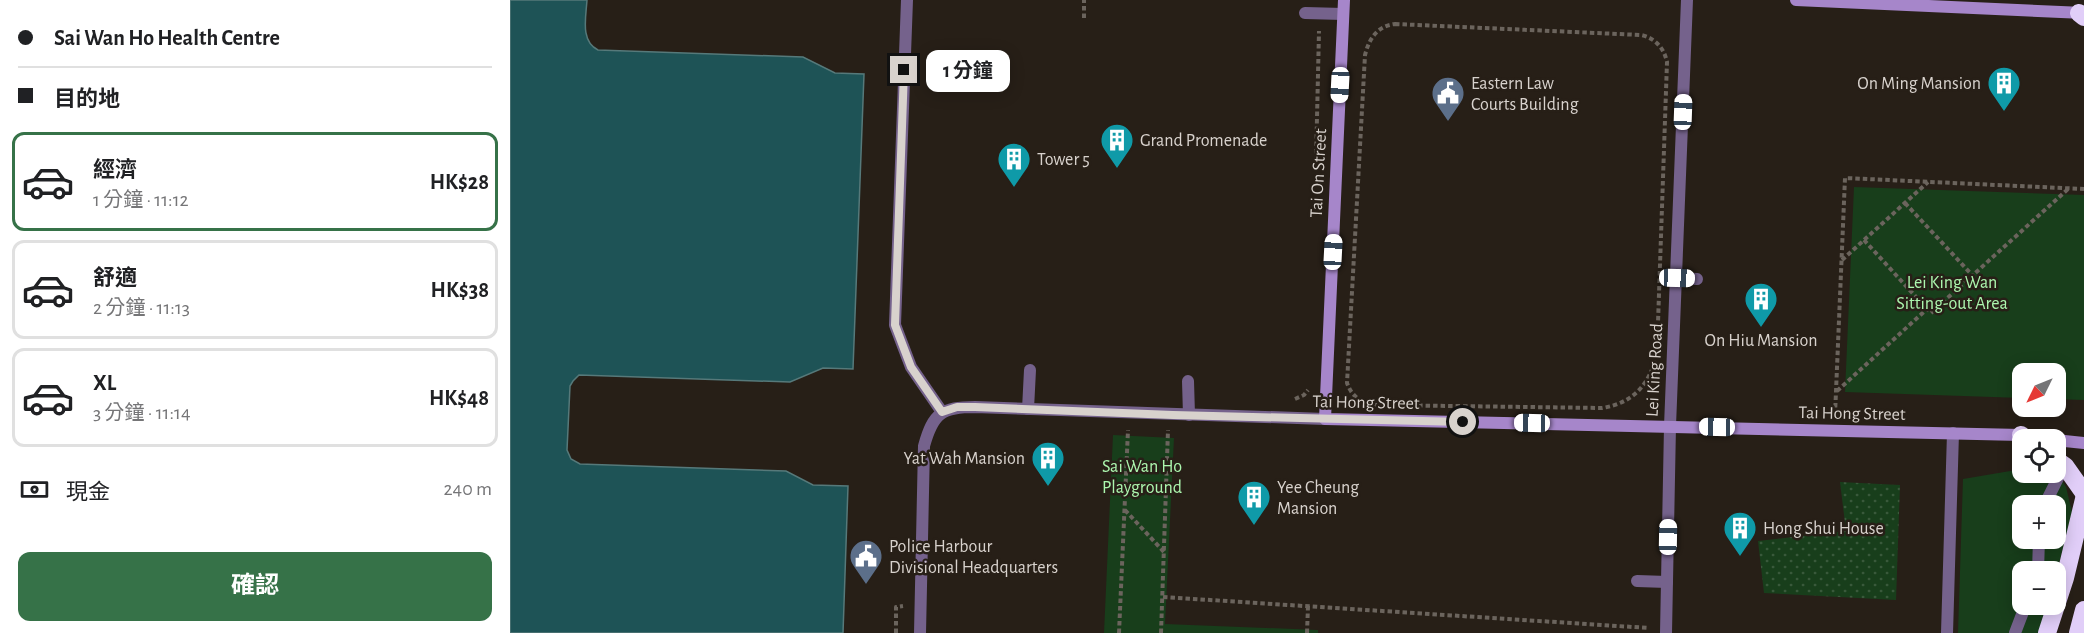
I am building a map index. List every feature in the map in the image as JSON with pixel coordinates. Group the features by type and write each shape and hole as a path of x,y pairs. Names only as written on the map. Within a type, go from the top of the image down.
{"highway":[{"path":"2066,467 2084,493"},
{"path":"2047,633 2065,578 2084,499"},
{"path":"2078,633 2084,610"}],"street":[{"path":"907,0 895,325 911,367 942,412 929,428 924,446 920,633"},
{"name":"Tai On Street","path":"1325,419 1344,0"},
{"name":"Lei King Road","path":"1666,633 1670,426 1687,0"},
{"path":"1796,0 1896,2 2082,15"},
{"path":"1305,13 1343,14"},
{"path":"1677,278 1697,279"},
{"path":"1028,409 1030,370"},
{"path":"1188,381 1189,415"},
{"name":"Tai Hong Street","path":"942,412 957,407 2012,436"},
{"path":"1947,633 1953,433"},
{"name":"Tai Hong Street","path":"2066,441 2084,443"},
{"path":"1636,581 1667,582"},
{"path":"2015,633 2022,615"}],"path":[{"path":"1084,0 1084,18"},
{"path":"1395,24 1641,35 1653,39 1665,52 1667,62 1657,352 1651,373 1638,391 1617,405 1602,408 1377,405 1357,399 1350,391 1347,384 1365,55 1367,44 1380,29 1395,24"},
{"path":"1835,415 1845,178 2084,189"},
{"path":"1842,260 1928,182"},
{"path":"1864,240 1931,313 2068,189"},
{"path":"1905,202 1972,276"},
{"path":"1836,392 1927,309"},
{"path":"1292,400 1304,395 1312,381"},
{"path":"1119,633 1128,424"},
{"path":"1161,633 1168,425 1162,425"},
{"path":"1124,510 1164,552"},
{"path":"896,633 896,607 904,606 904,595"},
{"path":"1163,597 1649,628"},
{"path":"1307,633 1308,606"}],"green space":[{"name":"Lei King Wan Sitting-out Area","path":"1854,187 2084,195 2084,400 2066,399 2066,363 2012,363 2012,398 1845,392"},
{"name":"Sai Wan Ho Playground","path":"1113,435 1174,438 1165,624 1318,630 1318,633 1104,633"},
{"path":"2012,471 2012,483 2063,483 2072,512 2066,536 2066,495 2012,495 2012,549 2063,549 2060,561 2012,561 2012,615 2046,615 2038,633 1958,633 1963,479"},
{"path":"1840,482 1900,485 1896,600 1764,593 1758,541 1846,531"}],"water":[{"path":"510,0 587,0 586,35 592,46 598,50 803,57 835,73 864,74 853,369 823,368 790,382 579,375 570,386 567,450 571,459 580,464 786,471 813,485 848,486 843,633 510,633"}],"place":[{"name":"On Ming Mansion","path":"2004,112"},
{"name":"Eastern Law Courts Building","path":"1448,122"},
{"name":"Grand Promenade","path":"1117,169"},
{"name":"Tower 5","path":"1014,188"},
{"name":"On Hiu Mansion","path":"1761,328"},
{"name":"Yat Wah Mansion","path":"1048,487"},
{"name":"Yee Cheung Mansion","path":"1254,526"},
{"name":"Hong Shui House","path":"1740,557"},
{"name":"Police Harbour Divisional Headquarters","path":"866,585"}],"route":[{"path":"904,70 895,325 911,367 942,412 957,407 975,407 1173,415 1463,422"}]}
